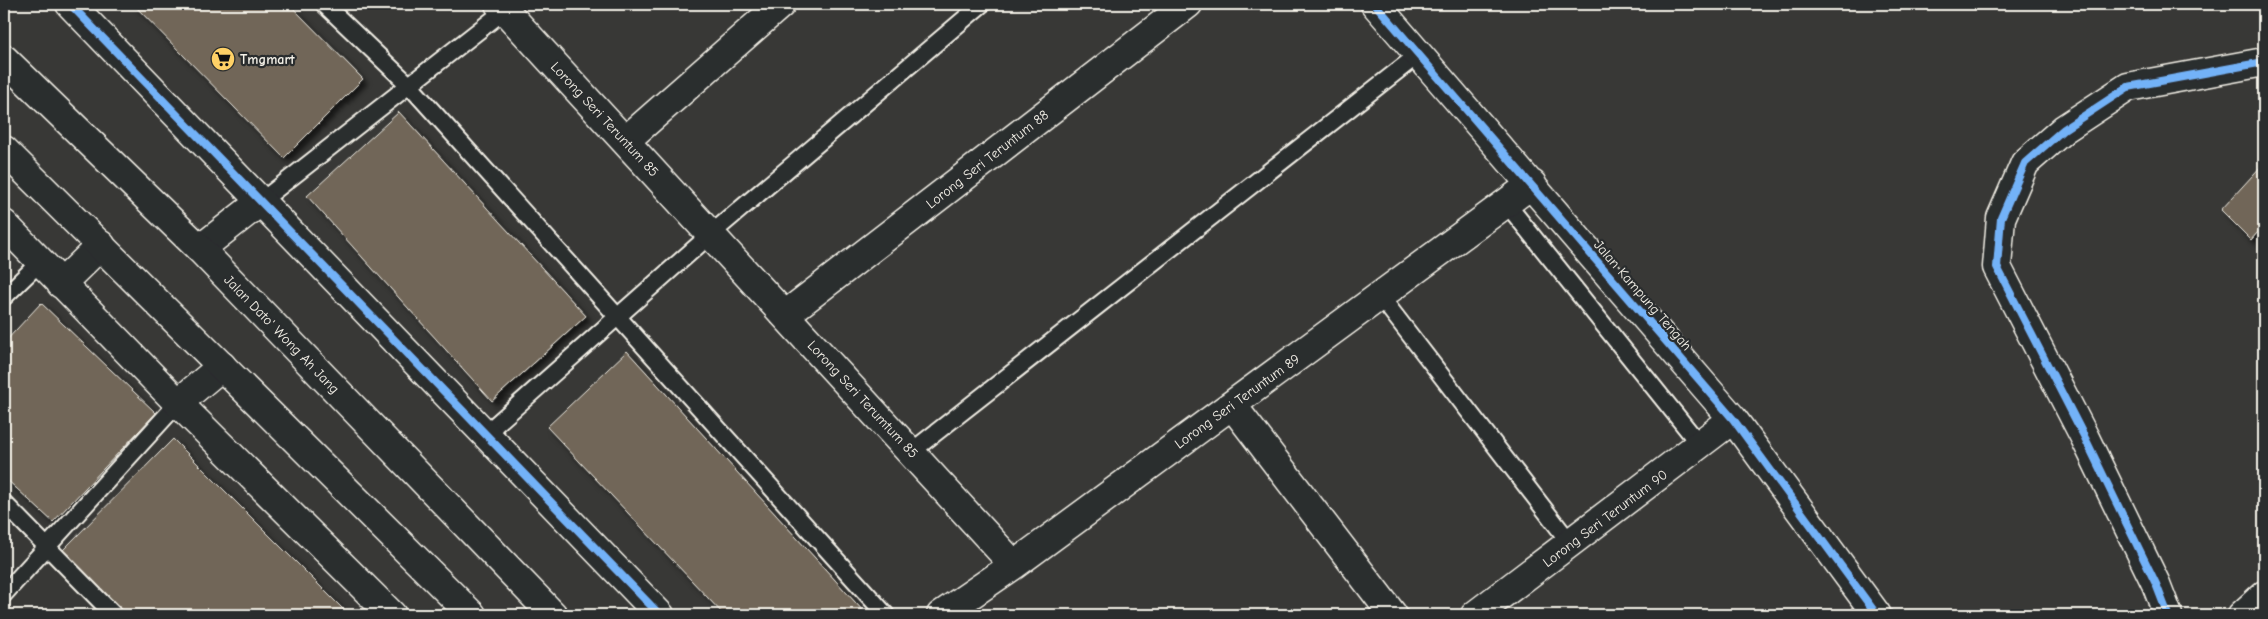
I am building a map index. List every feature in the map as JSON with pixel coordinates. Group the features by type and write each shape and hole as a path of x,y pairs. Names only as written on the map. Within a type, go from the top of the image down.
{"street":[{"path":"70,4 660,615"},
{"path":"625,141 781,4"},
{"name":"Lorong Seri Teruntum 88","path":"785,315 1188,4"},
{"name":"Jalan Kampung Tengah","path":"1374,4 1532,184 1733,419 1869,613"},
{"name":"Lorong Seri Teruntum 85","path":"502,7 711,234"},
{"name":"Jalan Dato' Wong Ah Jang","path":"4,59 200,249 553,615"},
{"path":"2168,615 2156,584 2085,438 1997,267 2001,218 2025,163 2064,129 2128,87 2264,62"},
{"path":"4,150 472,615"},
{"name":"Lorong Seri Teruntum 89","path":"941,615 1014,564 1532,184"},
{"path":"200,249 260,202"},
{"path":"4,224 178,403 392,615"},
{"name":"Lorong Seri Terumtum 85","path":"711,234 1014,564"},
{"path":"61,284 101,245"},
{"path":"178,403 222,366"},
{"path":"1232,405 1393,615"},
{"name":"Lorong Seri Teruntum 90","path":"1475,615 1571,544 1733,419"},
{"path":"2242,615 2264,595"}],"lane":[{"path":"324,4 409,86 886,615"},
{"path":"485,434 711,234 982,4"},
{"path":"260,202 409,86 502,7"},
{"path":"911,452 1419,54"},
{"path":"1506,203 1700,445"},
{"path":"4,297 40,262"},
{"path":"1380,296 1571,544"},
{"path":"4,594 178,403"},
{"path":"4,503 46,548 114,615"}],"building":[{"path":"133,4 289,4 363,79 284,158"},
{"path":"399,112 586,316 492,401 307,196"},
{"path":"2264,163 2264,225 2251,240 2221,210"},
{"path":"41,303 156,413 53,522 4,477 4,343"},
{"path":"627,351 865,613 862,615 724,615 547,427"},
{"path":"173,439 349,615 127,615 61,552"}],"cycle path":[{"path":"70,4 660,615"},
{"path":"1375,4 1733,419 1877,615"},
{"path":"2168,615 2156,584 2085,438 1997,267 2001,218 2025,163 2064,129 2128,87 2264,62"}],"place":[{"name":"Tmgmart","path":"223,59"}]}
